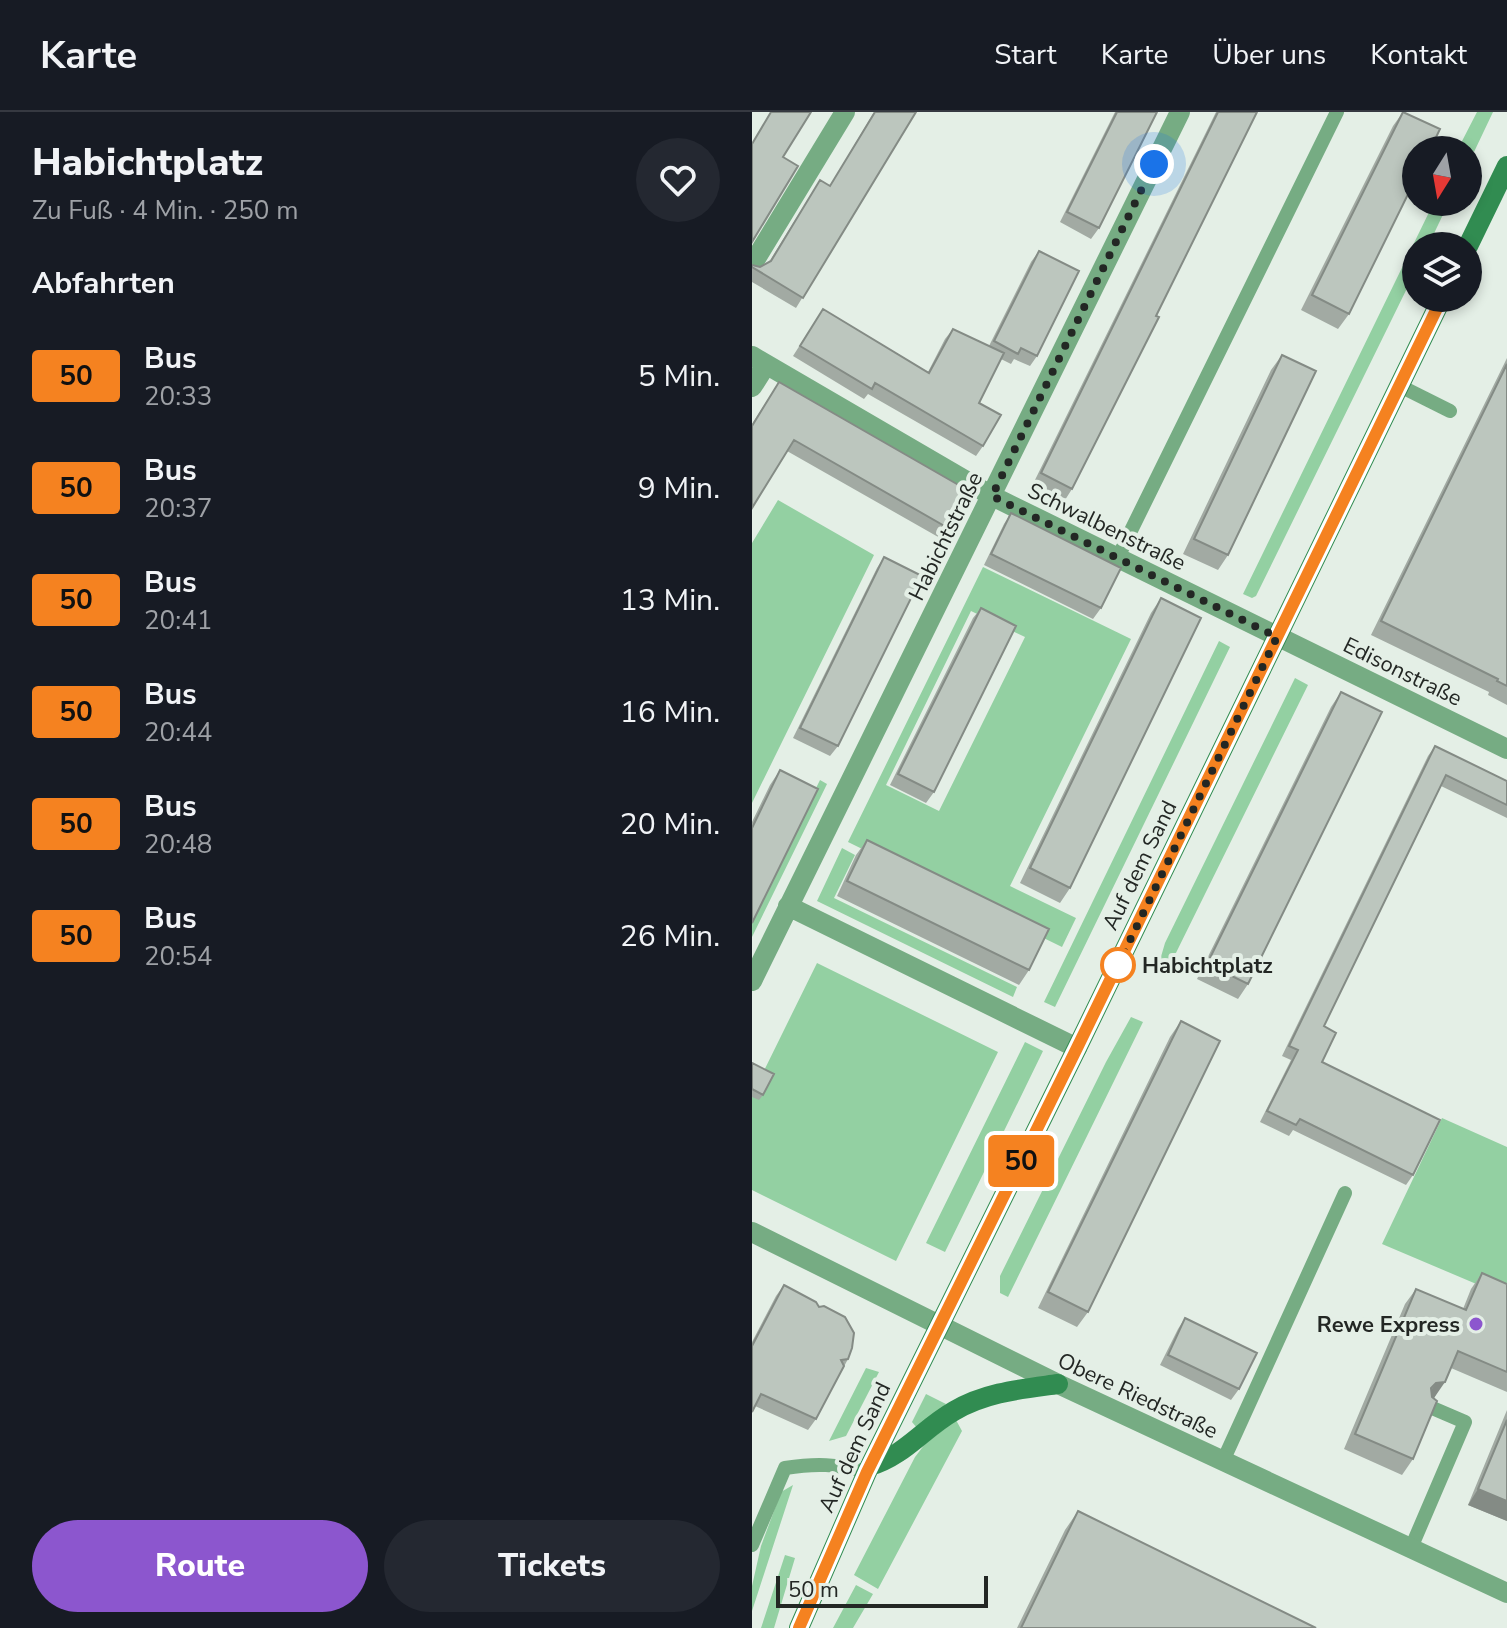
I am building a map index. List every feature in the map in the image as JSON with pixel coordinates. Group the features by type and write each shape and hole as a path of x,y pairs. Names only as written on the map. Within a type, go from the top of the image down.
{"street":[{"path":"752,265 845,112"},
{"name":"Habichtstraße","path":"752,981 1180,112"},
{"path":"1475,232 1507,166"},
{"name":"Auf dem Sand","path":"799,1628 868,1469 1435,312"},
{"path":"752,387 759,361"},
{"name":"Schwalbenstraße","path":"759,361 992,496 1277,637"},
{"name":"Edisonstraße","path":"1277,637 1507,749"},
{"path":"788,906 1077,1048"},
{"name":"Obere Riedstraße","path":"752,1232 1058,1384 1507,1593"},
{"path":"868,1469 896,1455 967,1404 1007,1392 1058,1384"}],"lane":[{"path":"1118,557 1337,112"},
{"path":"1400,386 1450,411"},
{"path":"1223,1461 1345,1193"},
{"path":"1411,1548 1465,1422 1430,1407"},
{"path":"752,1545 785,1468 812,1463 868,1469"}],"green space":[{"path":"1477,112 1493,112 1482,136 1465,136"},
{"path":"1427,216 1442,216 1435,232 1419,232"},
{"path":"1402,268 1402,299 1256,596 1252,598 1243,594"},
{"path":"778,500 874,555 752,803 752,543"},
{"path":"983,567 1131,639 1010,886 1076,918 1062,947 848,842","holes":["971,611 1025,637 939,811 886,785"]},
{"path":"1219,641 1230,647 1055,1007 1044,1002"},
{"path":"1295,678 1308,685 1170,965 1160,960 1165,943"},
{"path":"820,780 827,784 752,937 752,918"},
{"path":"842,848 855,855 834,898 1017,987 1013,997 817,901"},
{"path":"817,963 998,1052 896,1261 752,1190 752,1095"},
{"path":"1131,1017 1143,1022 1008,1297 1000,1293 1000,1276"},
{"path":"1025,1042 1043,1051 945,1252 926,1243"},
{"path":"1442,1118 1507,1147 1507,1297 1382,1244"},
{"path":"866,1368 879,1372 846,1436 829,1441"},
{"path":"926,1394 946,1404 917,1428 912,1422"},
{"path":"956,1420 962,1431 878,1589 854,1575 915,1457 925,1444"},
{"path":"793,1485 752,1611 752,1586 761,1546 781,1492"},
{"path":"785,1555 795,1558 774,1628 761,1628"},
{"path":"856,1585 873,1594 853,1628 833,1628"}],"building":[{"path":"771,112 811,112 783,157 798,166 752,242 752,144"},
{"path":"875,112 916,112 803,298 752,265 760,267 771,261 820,180 830,186"},
{"path":"1117,112 1157,112 1099,228 1067,212"},
{"path":"1218,112 1257,112 1072,489 1041,473"},
{"path":"1403,112 1440,129 1437,136 1402,136 1402,206 1349,314 1312,295"},
{"path":"1039,251 1079,271 1037,356 1021,348 1018,354 994,341"},
{"path":"823,309 929,373 953,329 1004,353 979,403 1001,415 983,446 875,383 872,389 800,346"},
{"path":"1282,355 1316,371 1228,555 1194,539"},
{"path":"1507,364 1507,686 1381,621"},
{"path":"779,382 976,495 955,532 794,440 752,508 752,426"},
{"path":"1011,513 1121,568 1101,608 991,554"},
{"path":"884,557 922,576 838,746 800,728"},
{"path":"1161,598 1201,618 1070,888 1030,868"},
{"path":"981,608 1016,626 934,792 898,774"},
{"path":"1341,692 1382,712 1248,984 1207,964"},
{"path":"1435,746 1507,781 1507,805 1446,775 1324,1026 1336,1033 1322,1062 1440,1120 1413,1175 1300,1119 1296,1125 1267,1111 1298,1050 1289,1046"},
{"path":"780,770 818,789 752,923 752,828"},
{"path":"867,840 1049,929 1029,970 847,881"},
{"path":"1181,1021 1220,1041 1088,1312 1048,1292"},
{"path":"752,1063 774,1074 763,1095 752,1089"},
{"path":"1482,1273 1507,1284 1507,1372 1458,1351 1445,1382 1436,1383 1431,1388 1432,1397 1437,1401 1413,1459 1355,1434 1416,1289 1466,1310"},
{"path":"784,1285 816,1302 819,1307 824,1306 845,1317 854,1333 848,1359 841,1360 844,1366 816,1419 761,1394 752,1412 752,1346"},
{"path":"1185,1318 1257,1353 1239,1389 1168,1355"},
{"path":"1507,1420 1507,1501 1478,1489"},
{"path":"1078,1511 1316,1628 1021,1628"}],"bus line":[{"name":"50","path":"799,1628 867,1472 1435,312"}],"place":[{"name":"Habichtplatz","path":"1118,965"},
{"name":"Rewe Express","path":"1476,1324"}],"route":[{"path":"1118,965 1277,637 992,496 1154,164"}]}
